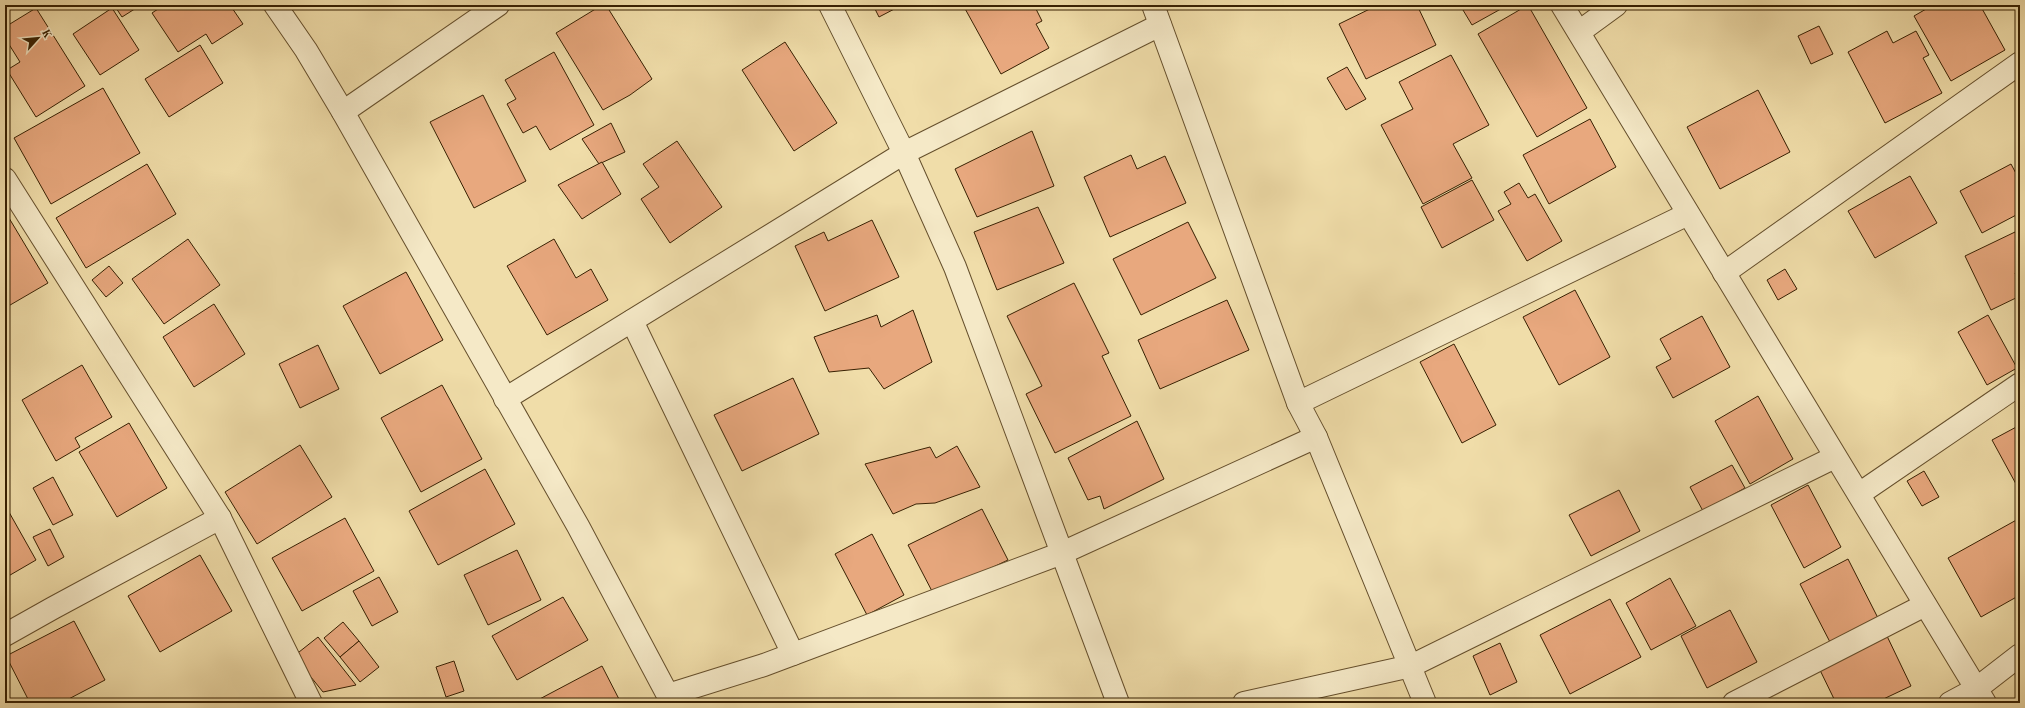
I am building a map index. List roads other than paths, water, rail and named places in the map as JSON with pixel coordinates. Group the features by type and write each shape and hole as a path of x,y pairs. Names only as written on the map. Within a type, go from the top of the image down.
{"street":[{"path":"274,5 306,50 343,112 505,400 578,526 670,699 1062,553 1316,437"},
{"path":"343,112 498,5"},
{"path":"830,5 904,152 955,266 1118,703"},
{"path":"1562,5 1980,696"},
{"path":"1579,32 1616,5"},
{"path":"505,400 904,152 1157,15 1298,403 1316,437 1426,703"},
{"path":"1724,273 2020,63"},
{"path":"5,179 220,518 311,703"},
{"path":"1298,403 1688,214"},
{"path":"632,321 793,654"},
{"path":"1859,494 2020,384"},
{"path":"1244,703 1411,666 1835,457"},
{"path":"5,635 220,518"},
{"path":"1734,703 1925,606"},
{"path":"1950,703 1980,696 2020,656"}]}
